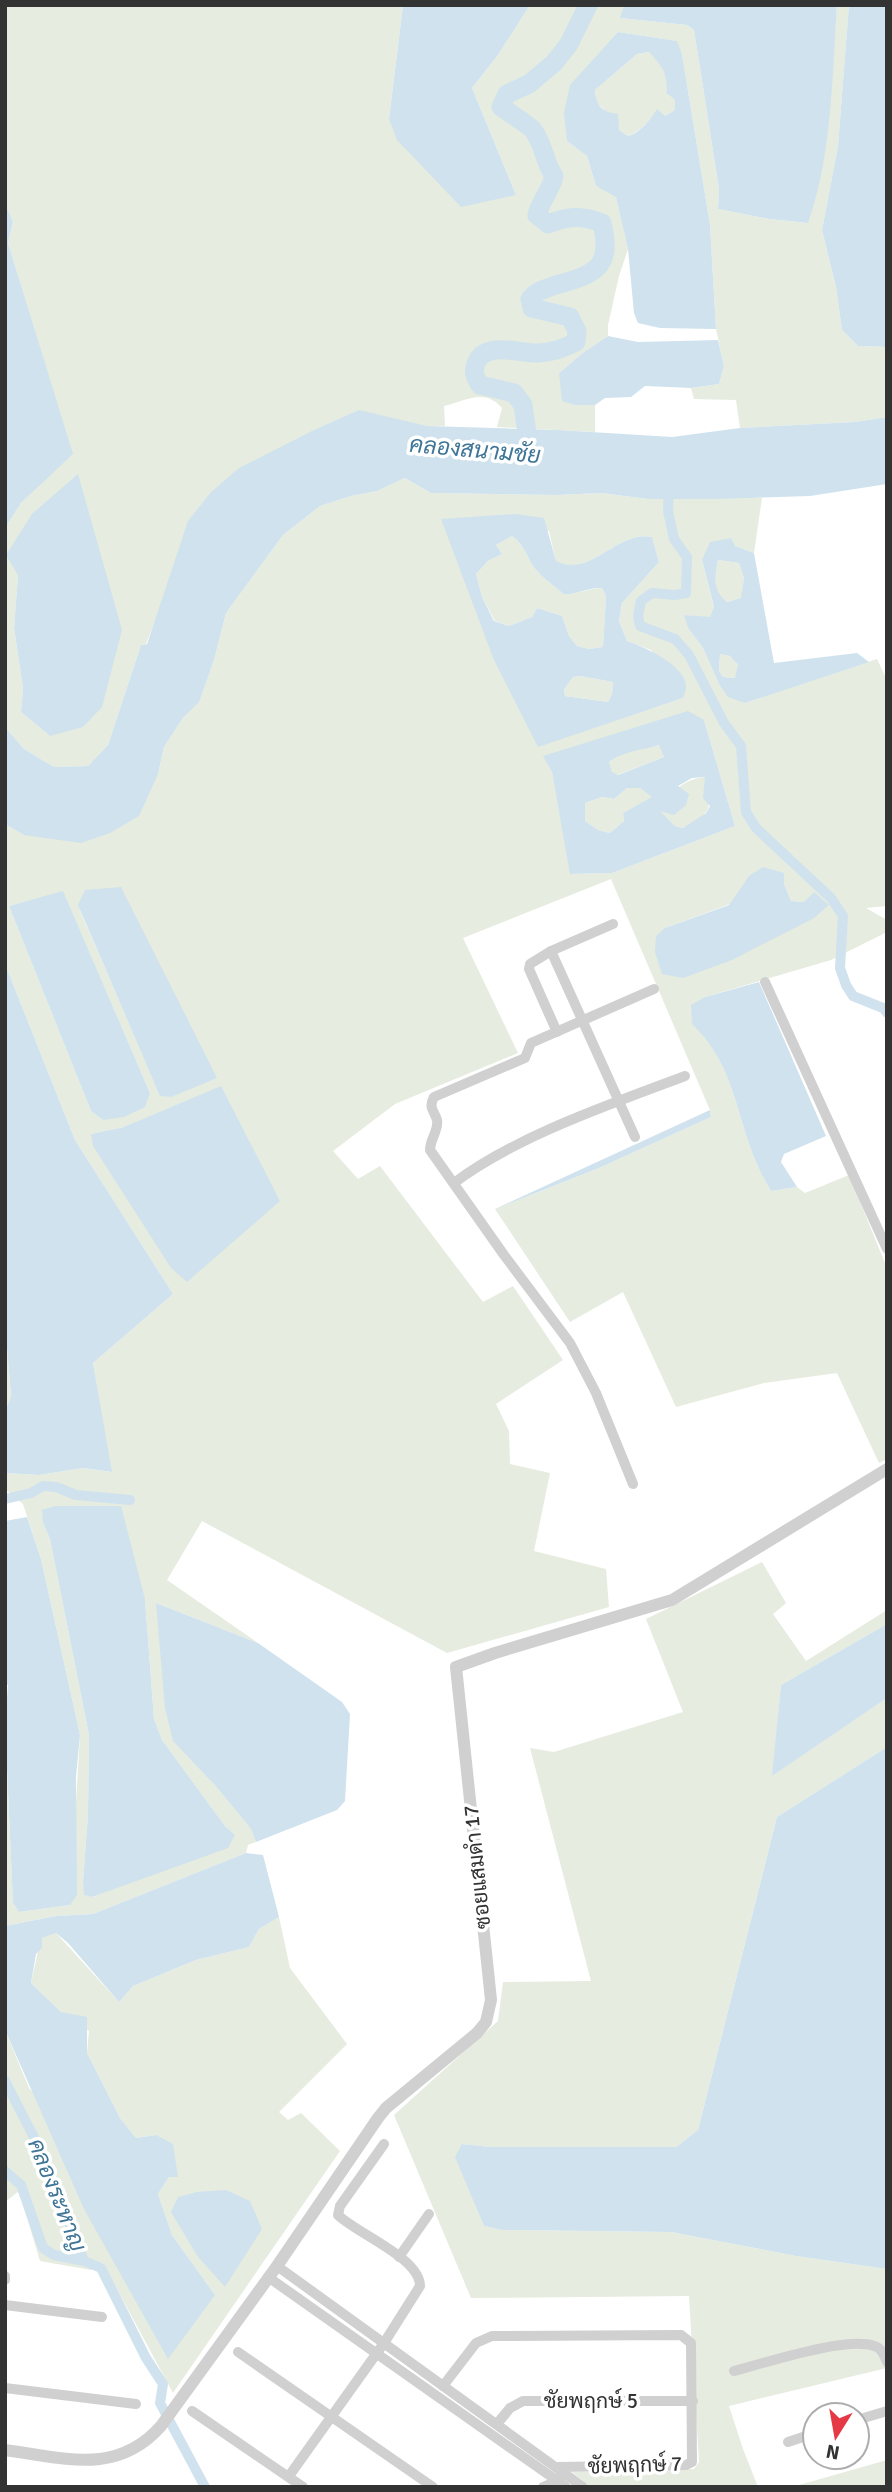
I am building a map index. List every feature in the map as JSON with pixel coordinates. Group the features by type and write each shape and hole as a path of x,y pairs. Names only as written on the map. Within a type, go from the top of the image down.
{"street":[{"path":"557,1032 529,969 534,960 551,951 614,924"},
{"path":"551,951 635,1137"},
{"path":"765,982 887,1249"},
{"path":"633,1484 596,1393 570,1343 430,1150 437,1127 431,1101 433,1097 525,1058 531,1043 654,989"},
{"path":"454,1183 520,1143 685,1076"},
{"name":"ซอยแสมดำ 17","path":"5,2450 103,2459 133,2451 149,2440 277,2266 387,2108 477,2033 486,2022 491,2000 456,1667 672,1600 887,1469"},
{"path":"289,2476 384,2343 420,2286 417,2272 338,2215 341,2206 384,2144"},
{"path":"399,2257 429,2214"},
{"path":"277,2266 497,2424 561,2477"},
{"path":"268,2277 464,2416 561,2477 583,2487"},
{"path":"5,2305 102,2317"},
{"path":"336,2326 344,2315"},
{"path":"443,2386 476,2343 492,2336 681,2335 691,2343 693,2401"},
{"path":"734,2371 845,2344 876,2346 882,2350 887,2362"},
{"path":"238,2352 433,2487"},
{"path":"408,2375 415,2366"},
{"path":"5,2388 136,2404"},
{"name":"ชัยพฤกษ์ 5","path":"497,2424 515,2404 523,2401 693,2401"},
{"name":"ชัยพฤกษ์ 7","path":"561,2477 689,2465 693,2458 693,2401"},
{"path":"464,2416 472,2406"},
{"path":"192,2411 303,2487"},
{"path":"788,2442 801,2438"},
{"path":"543,2487 561,2477"}],"shaded area":[{"path":"5,5 403,5 389,119 516,195 472,88 498,55 530,5 624,5 621,18 687,25 694,30 719,189 718,209 807,223 828,125 837,5 849,5 838,146 822,230 836,287 842,330 858,346 887,347 887,417 855,422 740,428 736,400 694,399 691,388 719,384 724,366 716,329 710,225 682,54 676,41 618,32 567,141 587,156 596,186 616,196 628,249 619,276 608,336 559,373 575,405 595,405 595,432 497,427 502,408 489,398 475,397 444,406 445,426 427,426 155,621 146,644 141,645 108,745 88,766 54,767 24,749 5,727 5,528 21,503 72,454 8,243 13,222 5,203","holes":["18,575 50,736 21,712 23,688 14,628"]},
{"path":"649,52 668,78 666,93 675,100 675,110 665,116 657,110 641,128 628,136 619,130 618,123 596,102 595,90 637,54"},
{"path":"405,478 431,493 601,493 648,499 762,498 754,553 735,546 702,560 714,608 710,618 685,615 688,628 703,648 719,684 745,703 877,659 887,680 887,906 866,908 887,920 887,932 831,960 705,997 692,1023 717,1055 725,1072 756,1162 771,1191 797,1187 805,1193 849,1175 887,1268 887,1459 879,1463 837,1373 764,1383 676,1407 623,1292 570,1322 495,1209 599,1168 711,1117 710,1110 611,879 463,938 518,1053 395,1104 333,1151 358,1179 380,1166 483,1302 513,1286 563,1360 496,1404 509,1431 510,1464 550,1473 534,1551 606,1569 609,1607 447,1653 202,1521 167,1580 258,1643 156,1603 214,1784 251,1829 256,1842 248,1845 246,1853 93,1914 56,1916 5,1926 5,1725 13,1903 19,1912 70,1905 80,1735 41,1559 23,1504 5,1489 5,1473 39,1475 83,1468 111,1472 93,1363 173,1294 75,1140 5,964 5,824 24,835 158,774 164,747 183,718 199,701 214,660 226,613 283,535 320,506 377,491","holes":["442,519 549,531 556,562 569,565 593,559 627,540 652,537 659,562 622,603 619,621 627,641 651,650 683,698 538,746","704,720 735,826 612,873 571,874 552,772 544,756","784,884 791,901 804,902 665,928","63,892 150,1093 103,1120 91,1111 9,906","78,906 171,1097 160,1095","124,1127 269,1184 280,1201 91,1134","43,1523 145,1599 154,1719 162,1740 225,1826 235,1835 93,1897 85,1895 83,1882 88,1814 89,1735 50,1539"]},
{"path":"512,536 521,544 538,572 563,594 602,588 606,596 603,647 589,649 577,646 569,636 562,616 537,608 532,617 509,626 495,621 482,597 476,574 488,561 502,554 496,545"},
{"path":"718,560 739,563 744,578 742,598 726,602 718,593"},
{"path":"720,654 730,656 738,665 736,678 723,677 719,671"},
{"path":"573,677 613,682 608,702 565,696 564,689"},
{"path":"660,745 664,757 617,775 612,773 609,762 628,751"},
{"path":"706,777 709,803 700,817 683,828 675,826 658,810 673,792 684,784"},
{"path":"627,788 640,788 653,797 623,813 624,821 610,833 598,830 585,821 585,803 602,797 614,799"},
{"path":"5,1324 11,1396 5,1412"},
{"path":"762,1562 786,1603 773,1614 806,1661 887,1610 887,1624 781,1685 773,1775 887,1698 887,1747 777,1817 698,2130 676,2147 490,2147 462,2144 470,2191 484,2226 502,2230 671,2232 796,2256 887,2269 887,2368 729,2406 758,2487 591,2487 572,2472 694,2469 699,2462 689,2296 471,2298 394,2115 498,2021 503,1982 591,1981 530,1748 554,1752 683,1712 646,1619"},
{"path":"279,1917 290,1968 347,2044 279,2112 288,2120 301,2113 340,2151 173,2393 103,2263 91,2270 40,2261 19,2191 5,2202 5,2030 29,2088 215,2295 172,2235 158,2194 169,2177 156,2135 136,2138 120,2118 87,2053 89,2031 61,2012 31,1983 41,1938 56,1933 119,2002 133,1986 196,1960 249,1947 259,1929"},
{"path":"887,2460 887,2487 792,2487 848,2471 871,2471 871,2465"}],"water":[{"path":"403,5 530,5 498,55 472,88 516,195 461,207 397,140 389,119"},
{"path":"624,5 837,5 826,143 808,223 718,209 719,189 694,30 687,25 620,18"},
{"path":"849,5 887,5 887,347 858,346 842,330 836,287 822,230 838,146"},
{"path":"618,32 677,41 682,54 710,225 716,329 660,328 638,323 634,313 628,249 616,197 596,186 587,156 567,141 564,113 570,85","holes":["649,52 665,75 666,93 675,100 675,110 665,116 657,109 641,129 628,136 619,130 618,114 608,112 598,104 595,90 637,54"]},
{"path":"5,203 13,222 8,243 73,454 21,503 5,528"},
{"path":"608,336 638,342 718,340 724,366 719,384 691,388 645,386 631,397 605,398 595,405 575,405 562,401 559,373"},
{"name":"คลองสนามชัย","path":"359,410 427,426 672,437 740,428 855,422 887,417 887,484 810,496 648,499 601,493 431,493 405,478 377,491 320,506 283,535 226,613 214,660 199,702 183,718 164,747 158,774 139,816 110,833 81,843 24,835 5,824 5,727 24,749 54,767 88,766 108,745 141,645 147,644 188,521 211,492 239,468"},
{"path":"78,474 122,630 102,707 83,727 50,736 21,712 23,688 14,628 18,575 6,555 32,514"},
{"path":"515,514 544,518 556,561 569,565 581,564 627,540 652,537 659,562 622,603 619,621 627,641 664,658 680,672 686,688 683,698 538,747 494,660 441,519","holes":["512,536 521,544 538,572 563,594 602,588 606,596 603,647 589,649 577,646 569,636 562,616 537,608 532,617 509,626 494,621 482,597 476,574 488,561 502,554 496,545","573,677 613,682 608,702 565,696 564,689"]},
{"path":"731,538 735,546 754,553 774,663 857,653 869,662 745,703 728,697 719,684 703,648 688,628 684,615 710,617 714,607 702,560 710,542","holes":["718,560 739,563 744,578 741,598 727,602 719,593 716,578","720,654 730,656 738,665 735,678 723,677 719,671"]},
{"path":"688,711 704,720 735,826 612,873 570,874 552,772 543,756","holes":["659,745 664,757 618,775 612,772 609,762 615,758","705,777 703,798 710,806 706,813 683,828 675,826 660,811 674,815 686,805 689,794 678,786 692,778","627,788 640,788 652,797 623,813 624,821 610,833 598,830 585,821 585,803 602,797 614,799"]},
{"path":"763,867 784,873 784,884 791,901 804,902 814,892 829,905 814,918 732,960 683,978 662,974 655,952 656,936 665,928 729,905 749,876"},
{"path":"121,887 217,1078 171,1097 160,1096 78,905 85,890"},
{"path":"63,891 150,1093 145,1107 124,1117 103,1120 91,1111 9,906"},
{"path":"5,964 75,1140 173,1294 93,1363 112,1472 83,1468 39,1475 5,1473 5,1412 11,1396 5,1324"},
{"path":"759,982 826,1136 784,1154 781,1162 797,1187 771,1191 756,1162 732,1089 717,1055 692,1024 691,1005 705,997"},
{"path":"221,1086 280,1201 187,1282 171,1268 93,1146 91,1134 124,1127"},
{"path":"710,1110 711,1117 599,1168 495,1209"},
{"path":"55,1506 121,1506 145,1599 154,1719 162,1740 225,1826 235,1835 228,1848 92,1897 84,1895 83,1882 88,1814 89,1735 50,1539 43,1523 42,1510"},
{"path":"27,1517 41,1559 80,1735 76,1777 77,1895 70,1905 19,1912 13,1903 5,1725 8,1685 5,1683 5,1521"},
{"path":"156,1603 258,1643 342,1702 350,1714 345,1801 337,1810 256,1842 251,1829 214,1784 173,1741 165,1708"},
{"path":"887,1624 887,1698 772,1776 781,1685"},
{"path":"887,1747 887,2269 796,2256 671,2232 502,2230 484,2226 455,2157 462,2144 490,2147 676,2147 698,2130 777,1817"},
{"path":"246,1853 263,1855 279,1917 259,1929 249,1947 196,1960 133,1986 119,2002 68,1943 56,1933 42,1938 42,1948 36,1954 31,1983 61,2012 87,2017 87,2053 120,2118 136,2138 156,2135 173,2144 178,2177 169,2177 158,2194 172,2235 215,2295 168,2359 84,2209 5,2030 5,1926 56,1916 93,1914"},
{"path":"226,2190 250,2201 262,2229 225,2287 198,2257 171,2212 178,2197 197,2192"}],"waterway":[{"name":"คลองสนามชัย","path":"530,455 523,405 514,393 480,385 475,374 475,365 482,355 489,351 544,353 576,342 577,331 570,317 532,308 530,299 540,291 580,278 597,268 605,251 605,239 602,223 595,220 562,219 548,224 537,215 554,176 533,130 501,107 507,94 529,84 554,63 569,44 588,5"},
{"path":"669,486 668,511 674,539 687,557 686,593 652,593 641,601 638,616 640,626 675,639 689,655 724,723 741,746 746,812 756,828 831,898 843,916 840,968 846,985 853,996 883,1008 887,1013"},
{"path":"5,1499 31,1493 43,1486 56,1487 76,1495 130,1500"},
{"name":"คลองระหาญ","path":"5,2081 41,2151 84,2261 101,2268 146,2358 163,2384 160,2403 205,2487"},
{"path":"5,2171 21,2185 43,2248 54,2255 84,2261"}]}
